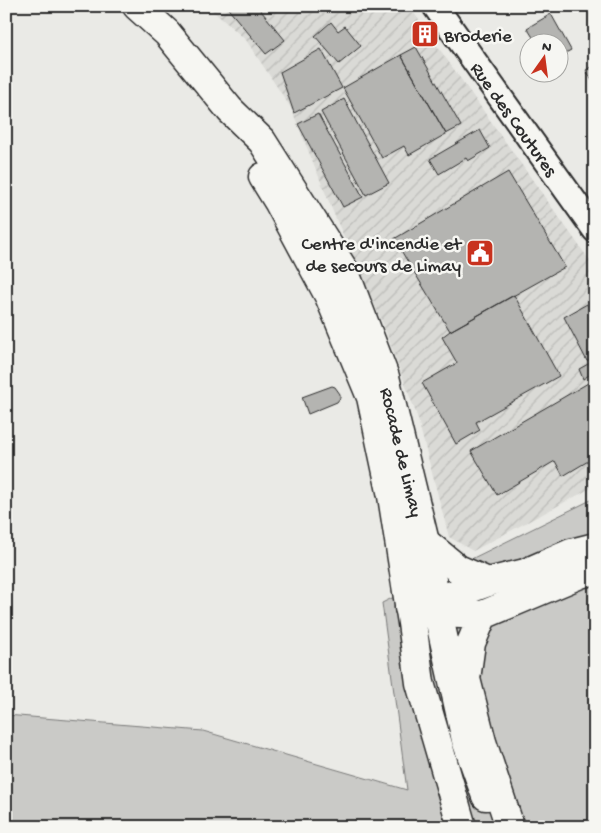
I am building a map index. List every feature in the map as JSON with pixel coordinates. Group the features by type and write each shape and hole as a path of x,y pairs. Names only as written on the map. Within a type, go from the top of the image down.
{"main road":[{"name":"Rocade de Limay","path":"137,6 167,33 230,110 262,140 344,270 385,377 425,542 425,611 420,683 462,827"},
{"name":"Rocade de Limay","path":"230,110 245,146 280,203 329,296 371,397 392,496 425,611 466,740 498,827"},
{"path":"425,542 458,569 488,582"},
{"path":"425,611 488,582 525,572 571,553 595,547"},
{"path":"425,611 483,615 580,574 595,570"},
{"path":"483,615 472,643 466,679 482,742 510,827"}],"street":[{"name":"Rue des Coutures","path":"435,6 595,230"}],"shaded area":[{"path":"207,6 409,6 595,268 595,486 473,551 449,537 417,416 383,324 336,219 291,108 246,40"},
{"path":"595,498 595,827 6,827 6,715 203,731 407,790 382,603"}],"building":[{"path":"234,6 257,6 285,40 266,54 229,10"},
{"path":"551,14 561,32 530,32 527,28"},
{"path":"331,22 338,31 345,26 361,46 339,64 315,36"},
{"name":"Broderie","path":"424,26 431,36 425,40 418,31"},
{"path":"416,47 461,126 446,134 401,55"},
{"path":"321,49 342,88 294,113 280,72"},
{"path":"401,55 446,134 409,155 404,146 382,158 343,88"},
{"path":"595,65 595,86 586,70"},
{"path":"344,99 389,183 366,195 321,112"},
{"path":"318,114 363,197 343,207 298,124"},
{"path":"480,130 490,148 468,161 466,158 439,174 430,159"},
{"name":"Centre d'incendie et de secours de Limay","path":"508,172 565,267 450,331 394,239"},
{"path":"514,295 559,376 476,422 480,430 456,444 422,383 457,363 442,337"},
{"path":"587,304 595,317 595,356 587,361 564,317"},
{"path":"590,363 594,372 583,379 579,369"},
{"path":"595,379 595,457 563,476 555,461 497,495 471,451"},
{"path":"332,386 340,394 337,402 308,414 302,397"}],"place":[{"name":"Broderie","path":"425,34"},
{"name":"Centre d'incendie et de secours de Limay","path":"480,253"}]}
